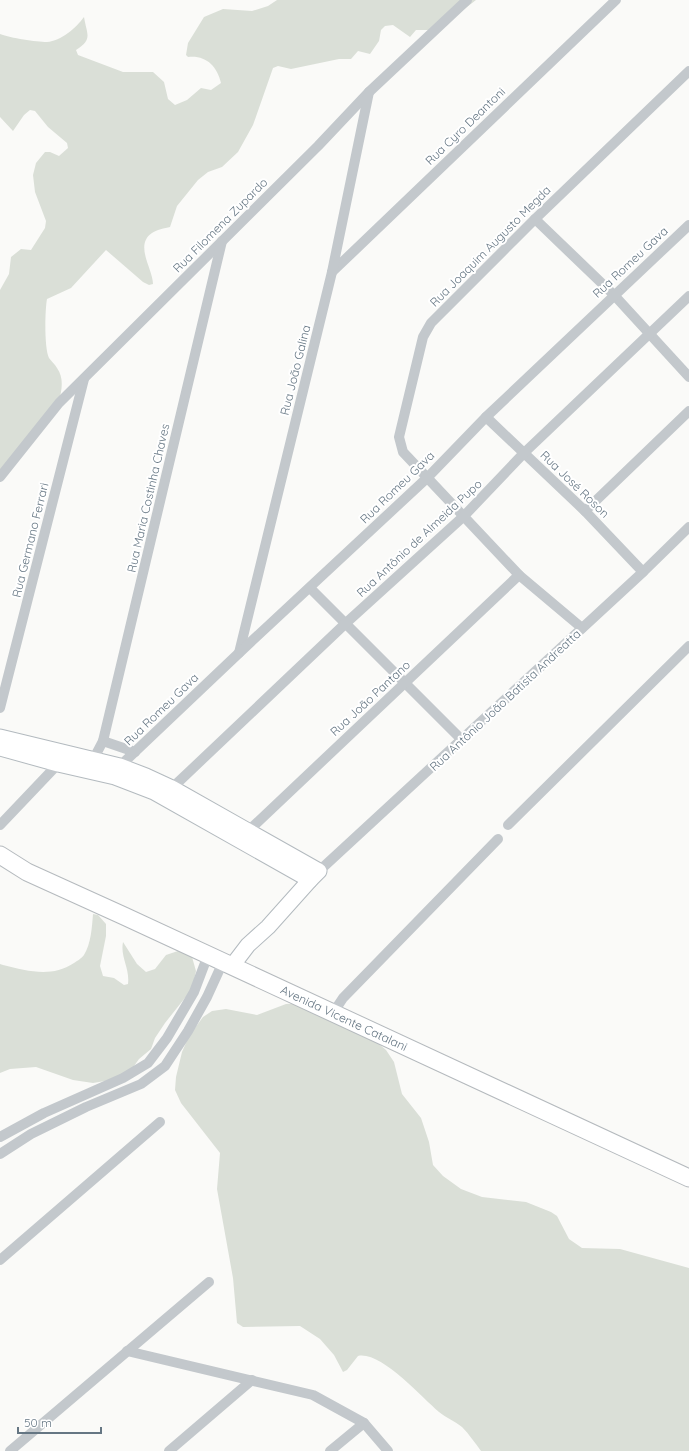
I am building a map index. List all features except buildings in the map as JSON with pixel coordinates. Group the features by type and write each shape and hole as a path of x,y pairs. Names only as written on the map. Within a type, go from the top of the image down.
{"main road":[{"name":"Avenida Vicente Catalani","path":"0,855 27,872 689,1178"}],"street":[{"name":"Rua Filomena Zupardo","path":"0,477 59,403 318,146 369,92 467,0"},
{"name":"Rua Cyro Deantoni","path":"332,272 616,0"},
{"name":"Rua Joaquim Augusto Megda","path":"582,628 519,575 403,452 399,437 423,337 431,323 535,219 689,71"},
{"name":"Rua João Galina","path":"239,653 332,272 369,92"},
{"path":"535,219 614,295 689,377"},
{"name":"Rua Romeu Gava","path":"118,771 135,752 427,478 486,417 689,225"},
{"name":"Rua Maria Costinha Chaves","path":"93,760 103,741 222,240"},
{"name":"Rua Antônio de Almeida Pupo","path":"170,793 346,623 464,516 524,453 651,334 689,296"},
{"name":"Rua Germano Ferrari","path":"0,708 84,378"},
{"path":"585,511 689,412"},
{"name":"Rua José Roson","path":"486,417 585,511 643,572"},
{"name":"Rua Antônio João Batista Andreatta","path":"221,961 248,945 268,927 314,876 643,572 689,527"},
{"name":"Rua João Pantano","path":"244,836 519,575"},
{"path":"310,588 461,739"},
{"path":"508,825 689,646"},
{"path":"0,737 93,760 118,771"},
{"path":"103,741 135,752"},
{"path":"0,748 58,764 146,776 170,793 314,876"},
{"path":"0,825 58,764"},
{"path":"333,1013 343,998 498,839"},
{"path":"0,1137 44,1113 123,1078 148,1063 167,1038 194,992 221,961"},
{"path":"0,1154 31,1134 86,1107 141,1084 165,1066 188,1031 203,1004 221,961"},
{"path":"0,1260 160,1122"},
{"path":"10,1451 209,1282"},
{"path":"127,1351 312,1395 364,1423 388,1451"},
{"path":"169,1451 252,1380"},
{"path":"330,1451 364,1423"}],"shaded area":[{"path":"277,0 476,0 454,17 432,30 416,30 410,37 393,25 385,26 381,30 379,41 370,54 358,51 351,59 339,59 291,69 278,66 273,68 253,125 238,152 222,167 208,172 198,180 177,206 170,227 154,232 147,238 144,250 153,284 149,285 143,282 106,250 71,288 47,299 45,319 46,346 49,358 59,372 62,380 59,401 0,479 0,290 9,274 11,257 21,249 31,250 45,228 46,221 35,192 33,175 36,163 45,152 50,152 59,156 68,148 67,143 48,127 35,111 30,110 24,115 13,131 0,117 0,34 30,41 52,41 63,37 84,17 88,36 85,43 76,50 78,55 123,72 153,72 164,82 168,99 175,105 187,100 201,88 211,90 221,83 217,71 210,63 200,58 188,57 186,55 188,43 204,17 223,9 252,11 268,6"},
{"path":"93,914 98,915 106,924 106,936 100,966 103,976 114,978 124,985 128,984 128,973 122,947 123,942 137,964 146,972 155,969 166,955 178,951 186,952 192,957 196,971 192,989 165,1023 155,1038 151,1049 139,1059 129,1073 111,1080 93,1083 73,1080 36,1067 10,1069 0,1073 0,964 39,972 48,972 65,968 84,955 91,935"},
{"path":"303,1003 373,1039 386,1050 394,1062 402,1094 421,1118 429,1142 433,1165 443,1176 461,1189 482,1197 526,1202 551,1212 557,1216 569,1239 582,1248 620,1249 689,1268 689,1451 481,1451 462,1427 439,1412 400,1376 378,1361 367,1356 358,1356 347,1370 343,1372 334,1355 320,1339 300,1326 243,1327 237,1323 233,1278 217,1189 220,1153 181,1103 175,1090 176,1077 182,1052 189,1036 203,1017 212,1011 226,1009 257,1015 286,1004"}]}
